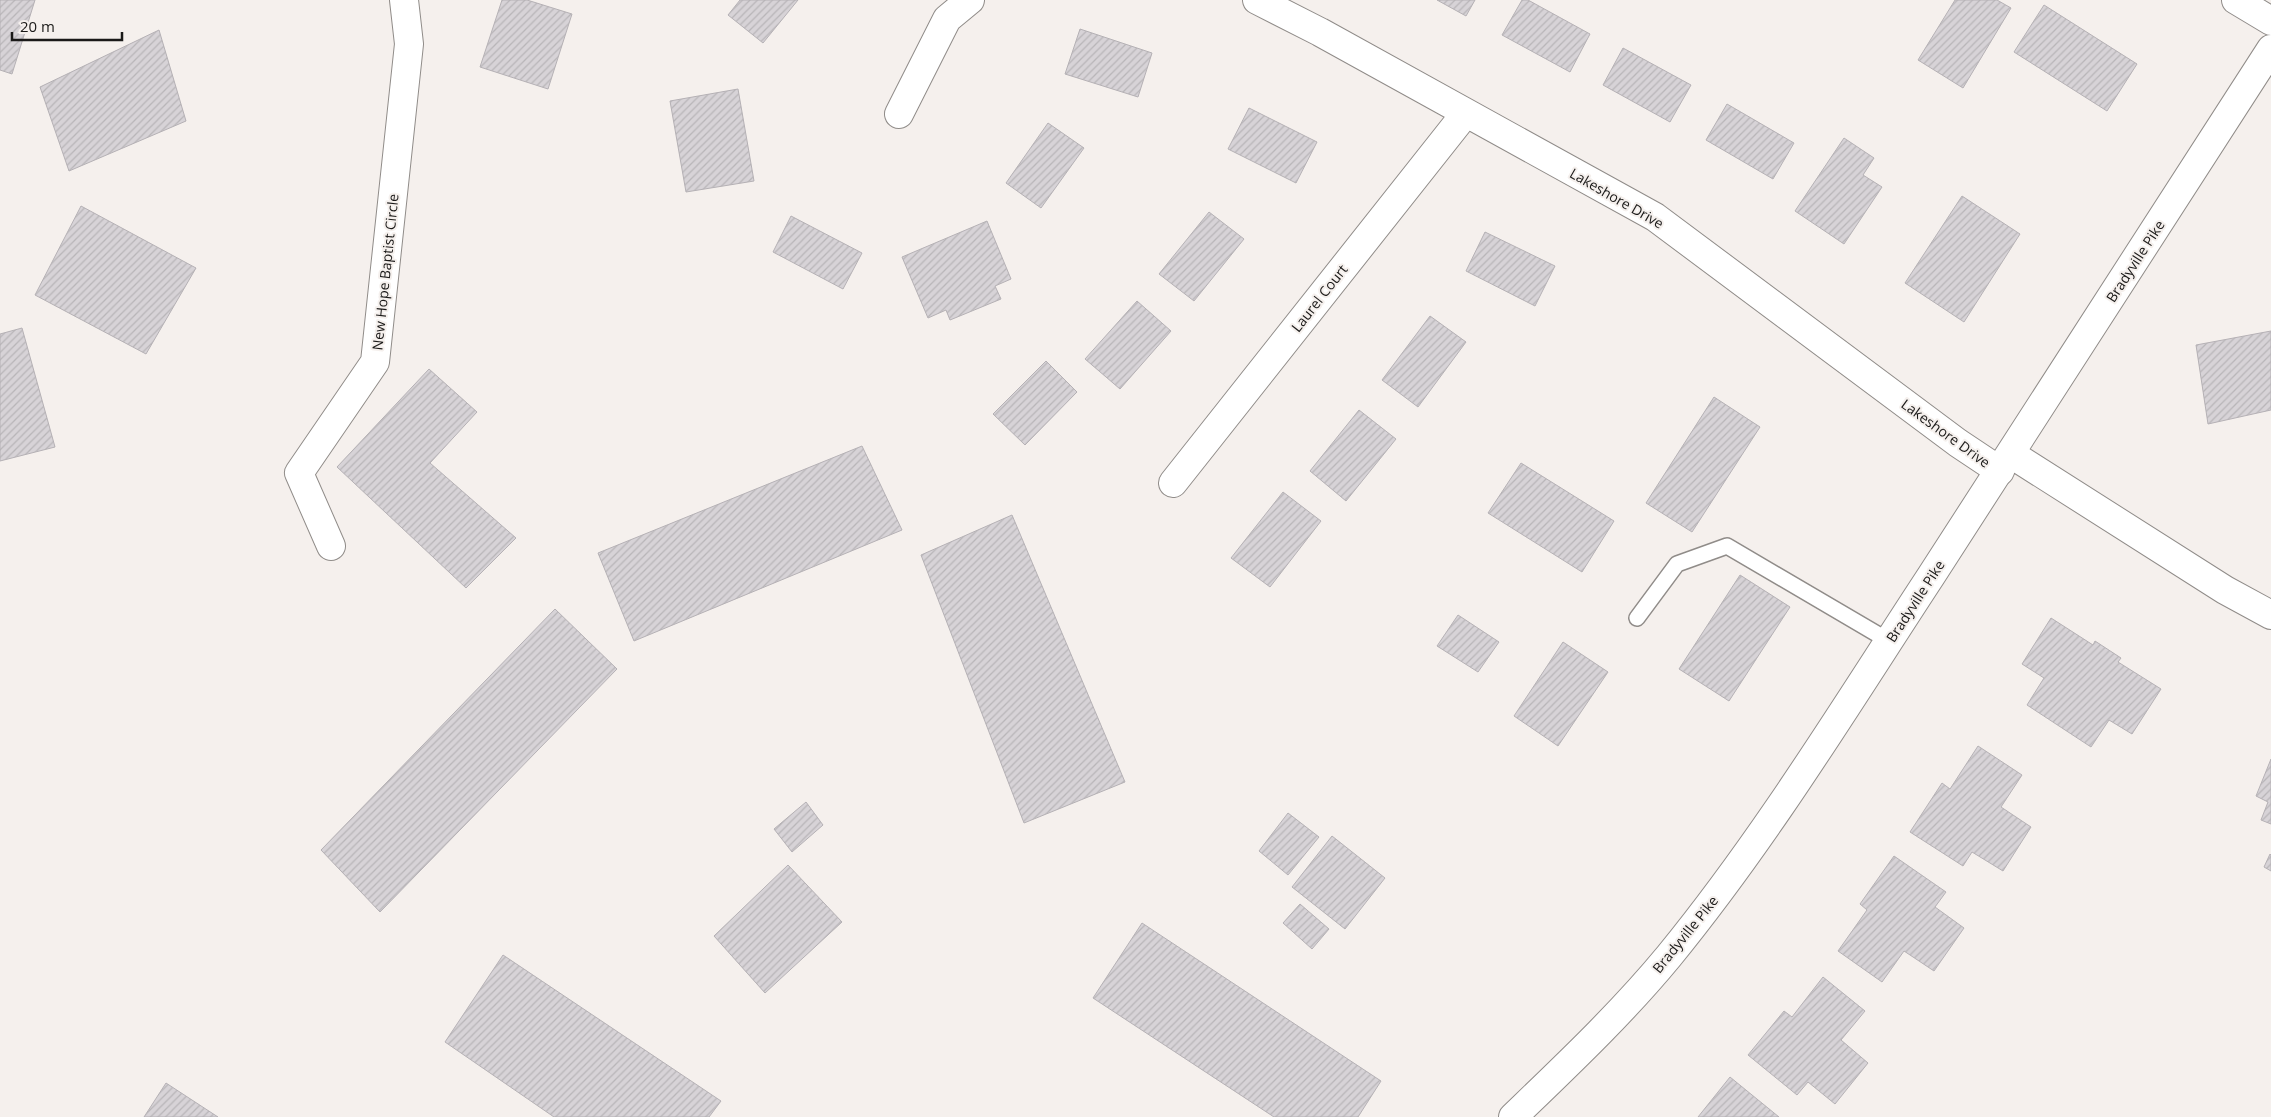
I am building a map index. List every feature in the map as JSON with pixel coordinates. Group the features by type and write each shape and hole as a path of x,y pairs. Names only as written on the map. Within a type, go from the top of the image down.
{"street":[{"name":"New Hope Baptist Circle","path":"331,546 299,474 375,362 409,44 404,0"},
{"path":"899,114 947,19 970,0"},
{"name":"Lakeshore Drive","path":"1257,0 1320,32 1465,114 1655,217 1950,438 2005,462 2271,615"},
{"path":"2236,0 2271,21"},
{"name":"Bradyville Pike","path":"1514,1117 1611,1020 1667,958 1743,860 1889,641 2271,49"},
{"name":"Laurel Court","path":"1173,483 1465,114"}],"lane":[{"path":"1637,618 1677,564 1727,546 1889,641"}],"building":[{"path":"0,0 35,0 12,74 0,70"},
{"path":"502,0 527,0 572,14 548,89 480,67"},
{"path":"740,0 798,0 763,43 728,15"},
{"path":"1437,0 1475,0 1466,16"},
{"path":"1522,0 1528,0 1590,34 1570,72 1502,35"},
{"path":"1955,0 1997,0 2011,8 1963,88 1918,60"},
{"path":"2044,5 2137,64 2107,111 2014,52"},
{"path":"1080,29 1152,53 1138,97 1065,74"},
{"path":"159,30 186,121 69,171 40,87"},
{"path":"1623,48 1691,85 1670,122 1603,85"},
{"path":"738,89 754,181 686,192 670,101"},
{"path":"1727,104 1794,143 1773,179 1706,140"},
{"path":"1249,108 1317,142 1296,183 1228,149"},
{"path":"1048,123 1084,148 1041,208 1006,183"},
{"path":"1844,138 1874,158 1863,175 1882,187 1844,244 1795,211"},
{"path":"1962,196 2020,234 1964,322 1905,283"},
{"path":"81,206 196,268 146,354 35,295"},
{"path":"1209,212 1244,239 1194,301 1159,274"},
{"path":"791,216 862,253 843,289 773,252"},
{"path":"987,221 1011,279 995,286 1001,299 950,320 946,310 928,318 902,257"},
{"path":"1485,232 1555,266 1535,306 1466,271"},
{"path":"1137,301 1171,331 1120,389 1085,359"},
{"path":"1430,316 1466,342 1418,407 1382,380"},
{"path":"22,328 55,447 0,461 0,334"},
{"path":"2271,331 2271,410 2208,424 2196,345"},
{"path":"1046,361 1077,392 1025,445 993,414"},
{"path":"429,369 477,412 430,463 516,538 466,588 337,467"},
{"path":"1714,397 1760,427 1692,532 1646,503"},
{"path":"1359,410 1396,439 1346,501 1310,471"},
{"path":"862,446 902,530 634,641 598,553"},
{"path":"1521,463 1614,521 1582,572 1488,513"},
{"path":"1283,492 1321,521 1270,587 1231,558"},
{"path":"1012,515 1125,782 1024,823 921,555"},
{"path":"1740,575 1790,607 1729,701 1679,669"},
{"path":"555,609 617,669 380,912 321,850"},
{"path":"1458,615 1499,642 1478,672 1437,646"},
{"path":"2051,618 2093,645 2095,641 2121,658 2118,662 2161,689 2132,734 2109,720 2091,747 2027,705 2044,678 2022,664"},
{"path":"1563,642 1608,672 1558,746 1514,716"},
{"path":"1978,746 2022,775 2001,807 2031,827 2003,871 1972,852 1963,866 1910,832 1942,783 1950,789"},
{"path":"2271,759 2271,824 2261,820 2268,802 2256,796"},
{"path":"806,802 823,825 792,852 774,829"},
{"path":"1288,813 1319,837 1288,875 1259,851"},
{"path":"1332,836 1385,878 1345,929 1292,887"},
{"path":"2271,855 2271,871 2264,867"},
{"path":"1894,856 1946,892 1935,907 1964,928 1934,971 1904,951 1882,982 1838,951 1867,910 1860,904"},
{"path":"788,865 842,922 765,993 714,936"},
{"path":"1300,904 1329,929 1312,949 1283,923"},
{"path":"1142,923 1381,1081 1358,1117 1274,1117 1093,998"},
{"path":"503,955 721,1101 709,1117 554,1117 445,1042"},
{"path":"1823,977 1865,1011 1841,1040 1868,1063 1835,1104 1808,1082 1797,1095 1748,1055 1784,1011 1792,1017"},
{"path":"1730,1077 1779,1117 1698,1117"},
{"path":"166,1083 218,1117 144,1117"}]}
